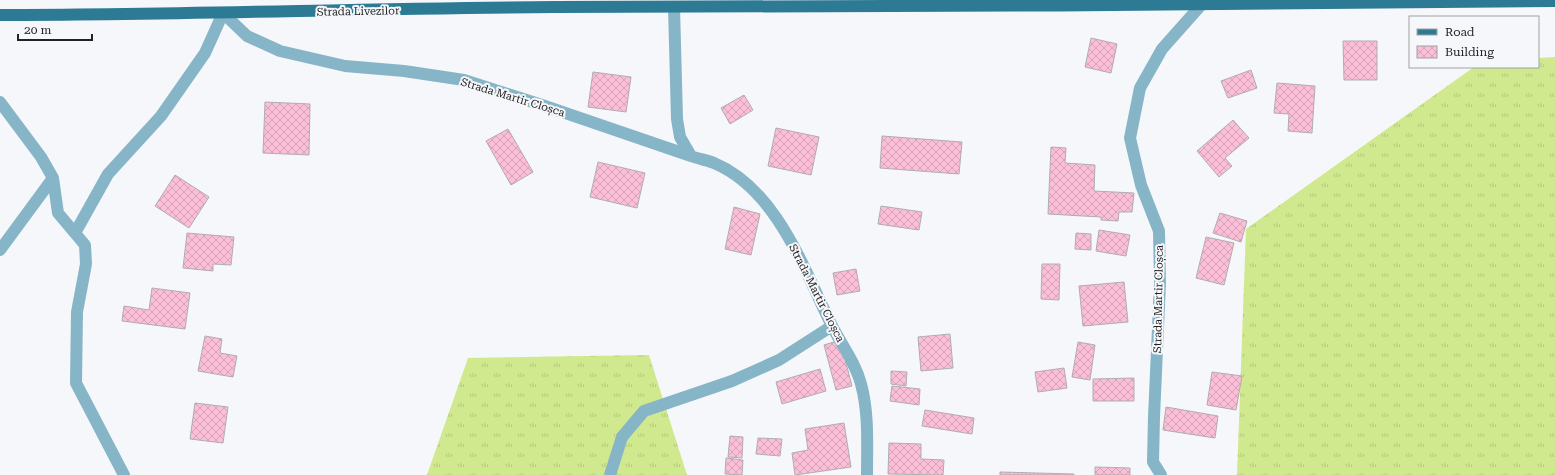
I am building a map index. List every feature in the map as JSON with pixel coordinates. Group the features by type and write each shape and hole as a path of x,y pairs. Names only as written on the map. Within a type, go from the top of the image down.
{"main road":[{"name":"Strada Livezilor","path":"0,15 223,13 550,7 1555,1"}],"street":[{"name":"Strada Martir Cloșca","path":"1161,475 1153,462 1160,284 1159,232 1141,185 1130,138 1140,88 1162,49 1202,4"},
{"path":"674,7 677,119 680,137 691,156"},
{"name":"Strada Martir Cloșca","path":"223,13 248,36 280,51 345,66 404,71 464,80 691,156 731,172 750,187 767,205 795,247 832,326 856,368 862,385 866,426 867,475"},
{"path":"75,233 108,174 161,116 205,54 223,13"},
{"path":"0,102 41,157 53,178 58,213 85,246 86,264 77,312 76,383 124,475"},
{"path":"0,250 53,178"},
{"path":"610,475 622,437 644,411 732,381 766,366 779,360 832,326"}],"green space":[{"path":"1555,57 1555,475 1237,475 1246,229 1473,68 1539,68 1539,58"},
{"path":"649,355 687,475 427,475 468,358"}],"building":[{"path":"1091,38 1117,44 1111,73 1085,67"},
{"path":"1343,41 1377,41 1377,80 1344,80"},
{"path":"1251,70 1257,88 1228,98 1221,81"},
{"path":"593,72 631,77 626,112 588,107"},
{"path":"1277,83 1315,86 1312,133 1288,131 1289,114 1274,113"},
{"path":"744,95 753,110 730,124 721,108"},
{"path":"265,102 310,104 309,155 263,153"},
{"path":"1233,120 1249,138 1225,158 1232,166 1219,177 1197,151"},
{"path":"776,128 819,137 811,175 768,166"},
{"path":"508,129 533,172 511,185 486,141"},
{"path":"882,136 962,142 959,174 880,168"},
{"path":"1051,147 1066,148 1065,163 1095,165 1094,191 1134,193 1132,212 1119,212 1118,221 1101,220 1101,217 1048,214"},
{"path":"598,162 645,173 637,208 590,197"},
{"path":"175,175 209,197 189,228 155,206"},
{"path":"881,206 922,212 919,230 878,224"},
{"path":"734,207 760,214 751,255 725,249"},
{"path":"1220,213 1247,221 1241,242 1213,233"},
{"path":"1099,230 1130,235 1126,256 1096,251"},
{"path":"187,233 234,237 231,265 213,264 213,271 183,268"},
{"path":"1076,233 1091,234 1091,250 1075,249"},
{"path":"1206,237 1234,243 1224,285 1196,278"},
{"path":"1042,264 1060,264 1059,300 1041,299"},
{"path":"856,269 860,291 837,295 833,273"},
{"path":"1124,282 1128,322 1083,326 1079,286"},
{"path":"152,288 190,293 185,329 122,321 124,306 149,310"},
{"path":"950,334 953,368 921,371 918,337"},
{"path":"205,336 222,339 220,353 237,356 233,377 198,371"},
{"path":"840,340 852,386 836,390 824,345"},
{"path":"1078,342 1095,345 1090,380 1072,377"},
{"path":"1064,368 1067,388 1038,392 1035,372"},
{"path":"820,369 826,391 782,404 776,382"},
{"path":"891,371 907,372 906,386 891,384"},
{"path":"1212,372 1242,376 1236,410 1207,405"},
{"path":"1134,378 1134,401 1093,401 1093,379"},
{"path":"892,386 920,389 919,405 890,401"},
{"path":"195,403 228,407 223,443 190,439"},
{"path":"1166,407 1218,416 1215,438 1163,430"},
{"path":"925,410 974,418 972,434 922,426"},
{"path":"844,423 851,467 795,475 792,453 808,450 805,429"},
{"path":"730,436 743,437 742,458 728,457"},
{"path":"758,438 782,439 780,456 756,454"},
{"path":"889,443 921,444 921,459 944,460 943,475 888,474"},
{"path":"726,458 743,460 742,475 725,474"},
{"path":"1095,467 1130,468 1130,475 1095,475"},
{"path":"1000,472 1074,474 1074,475 1000,475"}]}
